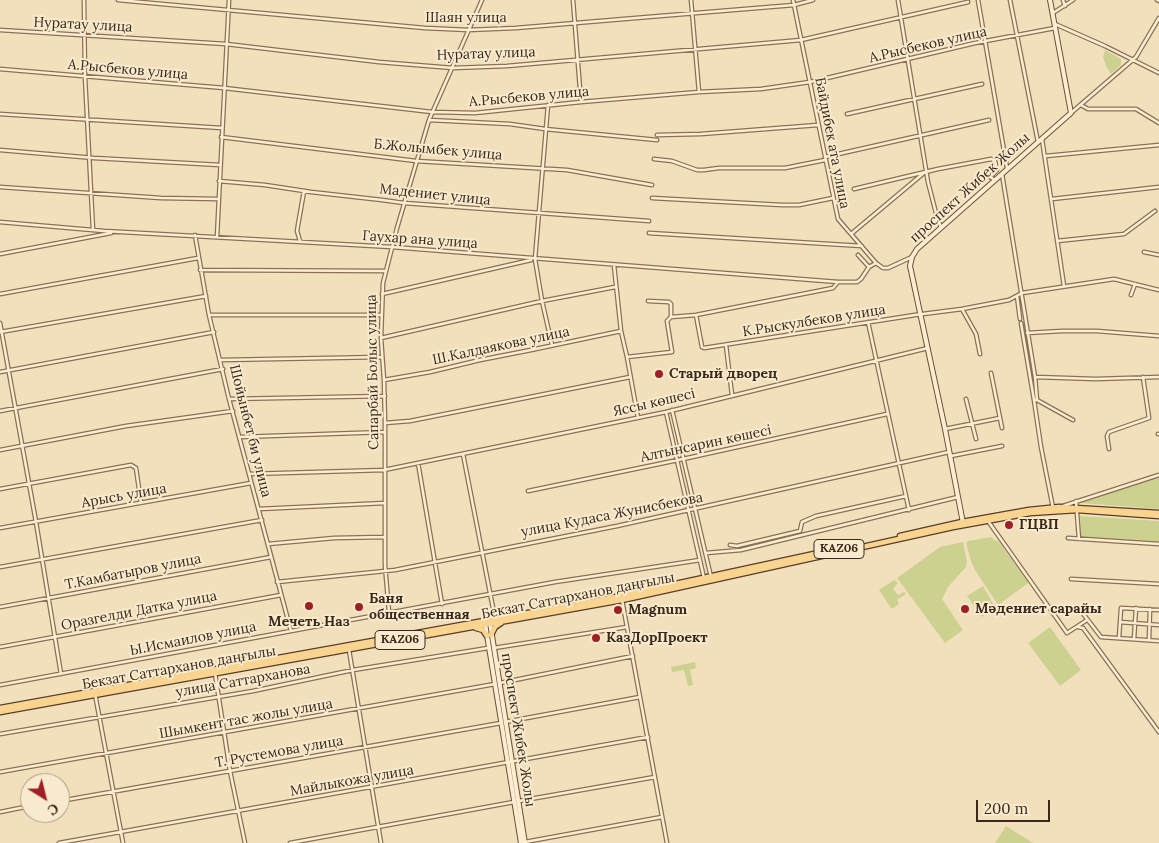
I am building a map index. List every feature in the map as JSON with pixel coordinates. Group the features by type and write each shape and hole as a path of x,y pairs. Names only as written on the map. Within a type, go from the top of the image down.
{"main road":[{"path":"1050,0 1071,114"},
{"name":"проспект Жибек Жолы","path":"963,524 910,266 912,257 942,227 1071,114"},
{"name":"Бекзат Саттарханов даңғылы","path":"489,621 505,621 622,598 963,524 1059,507 1159,515"},
{"name":"Бекзат Саттарханов даңғылы","path":"963,524 1077,509"},
{"name":"Бекзат Саттарханов даңғылы","path":"95,693 215,673 622,598"},
{"name":"проспект Жибек Жолы","path":"489,621 489,635 522,843"},
{"path":"466,627 482,629 489,635 495,627 505,621"},
{"name":"Бекзат Саттарханов даңғылы","path":"0,712 323,652"},
{"name":"Бекзат Саттарханов даңғылы","path":"0,708 73,697"}],"street":[{"path":"84,0 85,76 93,230"},
{"name":"Шаян улица","path":"118,0 425,28 468,30 692,13 794,4 814,0"},
{"path":"216,237 228,0"},
{"name":"Сапарбай Болыс улица","path":"390,612 385,572 384,470 386,432 381,338 382,294 385,271 429,120 482,0"},
{"path":"573,0 581,102"},
{"path":"691,0 699,92"},
{"name":"Байдибек ата улица","path":"793,0 838,219 876,264"},
{"path":"898,0 926,171 932,201 942,227"},
{"path":"978,0 1007,169"},
{"path":"1010,0 1038,142"},
{"path":"1063,0 1064,6"},
{"path":"1053,13 1073,0"},
{"name":"Нуратау улица","path":"0,30 226,44 379,62 453,68 507,66 801,40 968,2"},
{"name":"проспект Жибек Жолы","path":"1071,114 1136,57 1159,18"},
{"path":"1055,26 1105,46 1159,73"},
{"name":"А.Рысбеков улица","path":"0,68 224,88 432,112 475,113 699,92 760,89 810,82 1055,26"},
{"path":"847,114 982,84"},
{"path":"1080,105 1088,109 1136,109 1159,123"},
{"path":"548,106 535,259 552,346"},
{"path":"0,114 222,128"},
{"path":"429,120 510,124 657,140"},
{"path":"654,159 672,161 697,170 785,168 989,120"},
{"path":"657,136 818,125"},
{"name":"Б.Жолымбек улица","path":"221,137 416,160 594,174 652,185"},
{"path":"1042,138 1064,286"},
{"path":"1046,156 1159,145"},
{"path":"0,150 220,165"},
{"path":"854,189 926,171 991,159 995,161 997,170 990,177 995,180"},
{"path":"851,234 926,171"},
{"path":"1002,174 1035,377 1041,447 1053,508"},
{"name":"Мадениет улица","path":"219,181 265,185 404,204 649,221"},
{"path":"0,186 161,198 218,199"},
{"path":"1052,200 1159,187"},
{"path":"300,242 297,231 304,191"},
{"path":"652,198 799,205 833,198"},
{"path":"1057,241 1124,234 1155,211"},
{"name":"Гаухар ана улица","path":"0,222 115,232 392,247 838,282"},
{"path":"0,254 115,232"},
{"path":"649,233 862,246"},
{"name":"Шойынбет би улица","path":"195,235 209,315 229,399 291,631"},
{"path":"1144,252 1159,255"},
{"path":"858,255 869,267"},
{"path":"671,316 696,315 833,288 838,282 857,282 869,267 876,264 882,268 888,268 912,257"},
{"path":"0,294 198,258"},
{"path":"382,294 535,259"},
{"path":"614,265 621,331 638,418"},
{"path":"200,270 385,271"},
{"name":"К.Рыскулбеков улица","path":"696,315 702,348 962,309 1009,300 1022,293 1114,279 1159,290"},
{"path":"1132,295 1134,284"},
{"path":"381,338 542,301 615,287"},
{"path":"1,332 206,296"},
{"path":"1017,296 1036,400"},
{"path":"627,357 670,354 673,350 667,321 671,316 671,304 669,302 648,301"},
{"path":"962,309 976,334 980,354"},
{"path":"209,315 381,315"},
{"path":"868,322 909,510"},
{"path":"0,323 61,674"},
{"name":"Ш.Калдаякова улица","path":"384,380 621,331"},
{"path":"1027,333 1097,331 1159,336"},
{"path":"0,372 214,332"},
{"path":"726,345 732,395"},
{"name":"Яссы көшесі","path":"249,474 384,470 666,412 928,348"},
{"path":"221,360 382,357"},
{"path":"0,411 223,369"},
{"path":"991,374 1002,428"},
{"path":"385,423 410,420 630,377"},
{"path":"1035,377 1096,379 1159,377"},
{"path":"1109,449 1107,436 1109,432 1149,418 1142,377"},
{"path":"229,399 384,396"},
{"path":"966,400 976,439"},
{"path":"1036,400 1073,420"},
{"path":"672,410 712,579"},
{"path":"0,450 126,426 233,411"},
{"path":"666,412 705,580"},
{"name":"Алтынсарин көшесі","path":"528,491 887,414"},
{"path":"945,430 1000,418"},
{"path":"240,437 386,432"},
{"name":"улица Кудаса Жунисбекова","path":"278,582 385,572 617,526 899,464 1002,446"},
{"path":"462,453 494,614 489,621"},
{"path":"418,463 442,604"},
{"path":"0,489 134,466 136,468 141,503"},
{"path":"1059,507 1159,476"},
{"name":"Арысь улица","path":"0,528 251,483"},
{"path":"730,545 737,546 800,531 802,530 802,522 816,516 906,496"},
{"path":"706,553 741,550 909,510 958,496"},
{"path":"1076,501 1078,539"},
{"path":"259,509 384,503"},
{"path":"0,568 262,520"},
{"path":"988,521 1067,633 1087,620"},
{"path":"268,544 334,538 385,537"},
{"path":"1068,538 1159,544"},
{"name":"Т.Камбатыров улица","path":"0,608 271,557"},
{"name":"Ы.Исмаилов улица","path":"0,685 560,581 700,560"},
{"path":"1071,578 1159,584"},
{"path":"626,585 621,592 667,843"},
{"name":"Оразгелди Датка улица","path":"0,647 281,595"},
{"path":"1119,638 1121,608 1159,610"},
{"path":"1134,639 1136,608"},
{"path":"1149,640 1150,609"},
{"path":"1084,615 1101,637 1159,641"},
{"path":"1120,622 1159,625"},
{"path":"1077,626 1082,628 1159,732"},
{"name":"улица Саттарханова","path":"0,734 282,686 353,670 628,627"},
{"path":"348,647 381,843"},
{"name":"Шымкент тас жолы улица","path":"0,772 497,684 583,668 633,656"},
{"path":"215,673 230,771 245,843"},
{"path":"95,693 122,843"},
{"name":"Т. Рустемова улица","path":"70,799 640,697"},
{"name":"Майлыкожа улица","path":"60,843 371,788 648,736"},
{"path":"290,843 655,777"},
{"path":"0,812 20,808"},
{"path":"522,843 662,817"}],"green space":[{"path":"1105,50 1121,59 1121,65 1111,74 1103,57"},
{"path":"1159,478 1159,509 1080,502"},
{"path":"1080,516 1159,521 1159,542 1081,537"},
{"path":"991,537 998,541 1028,582 998,605 975,570 966,543"},
{"path":"963,542 967,562 966,567 948,587 942,599 963,630 945,643 897,578 940,547"},
{"path":"894,580 898,583 893,589 898,595 904,592 906,594 897,600 899,604 891,608 879,590"},
{"path":"983,586 995,607 982,617 967,596"},
{"path":"1050,627 1081,670 1060,686 1028,643"},
{"path":"695,662 696,668 690,670 693,685 688,686 684,670 672,672 671,667"},
{"path":"1006,826 1033,843 995,843"}],"place":[{"name":"Старый дворец","path":"659,374"},
{"name":"ГЦВП","path":"1009,525"},
{"name":"Мечеть Наз","path":"309,606"},
{"name":"Баня общественная","path":"359,607"},
{"name":"Мәдениет сарайы","path":"965,609"},
{"name":"Magnum","path":"618,610"},
{"name":"КазДорПроект","path":"596,638"}]}
